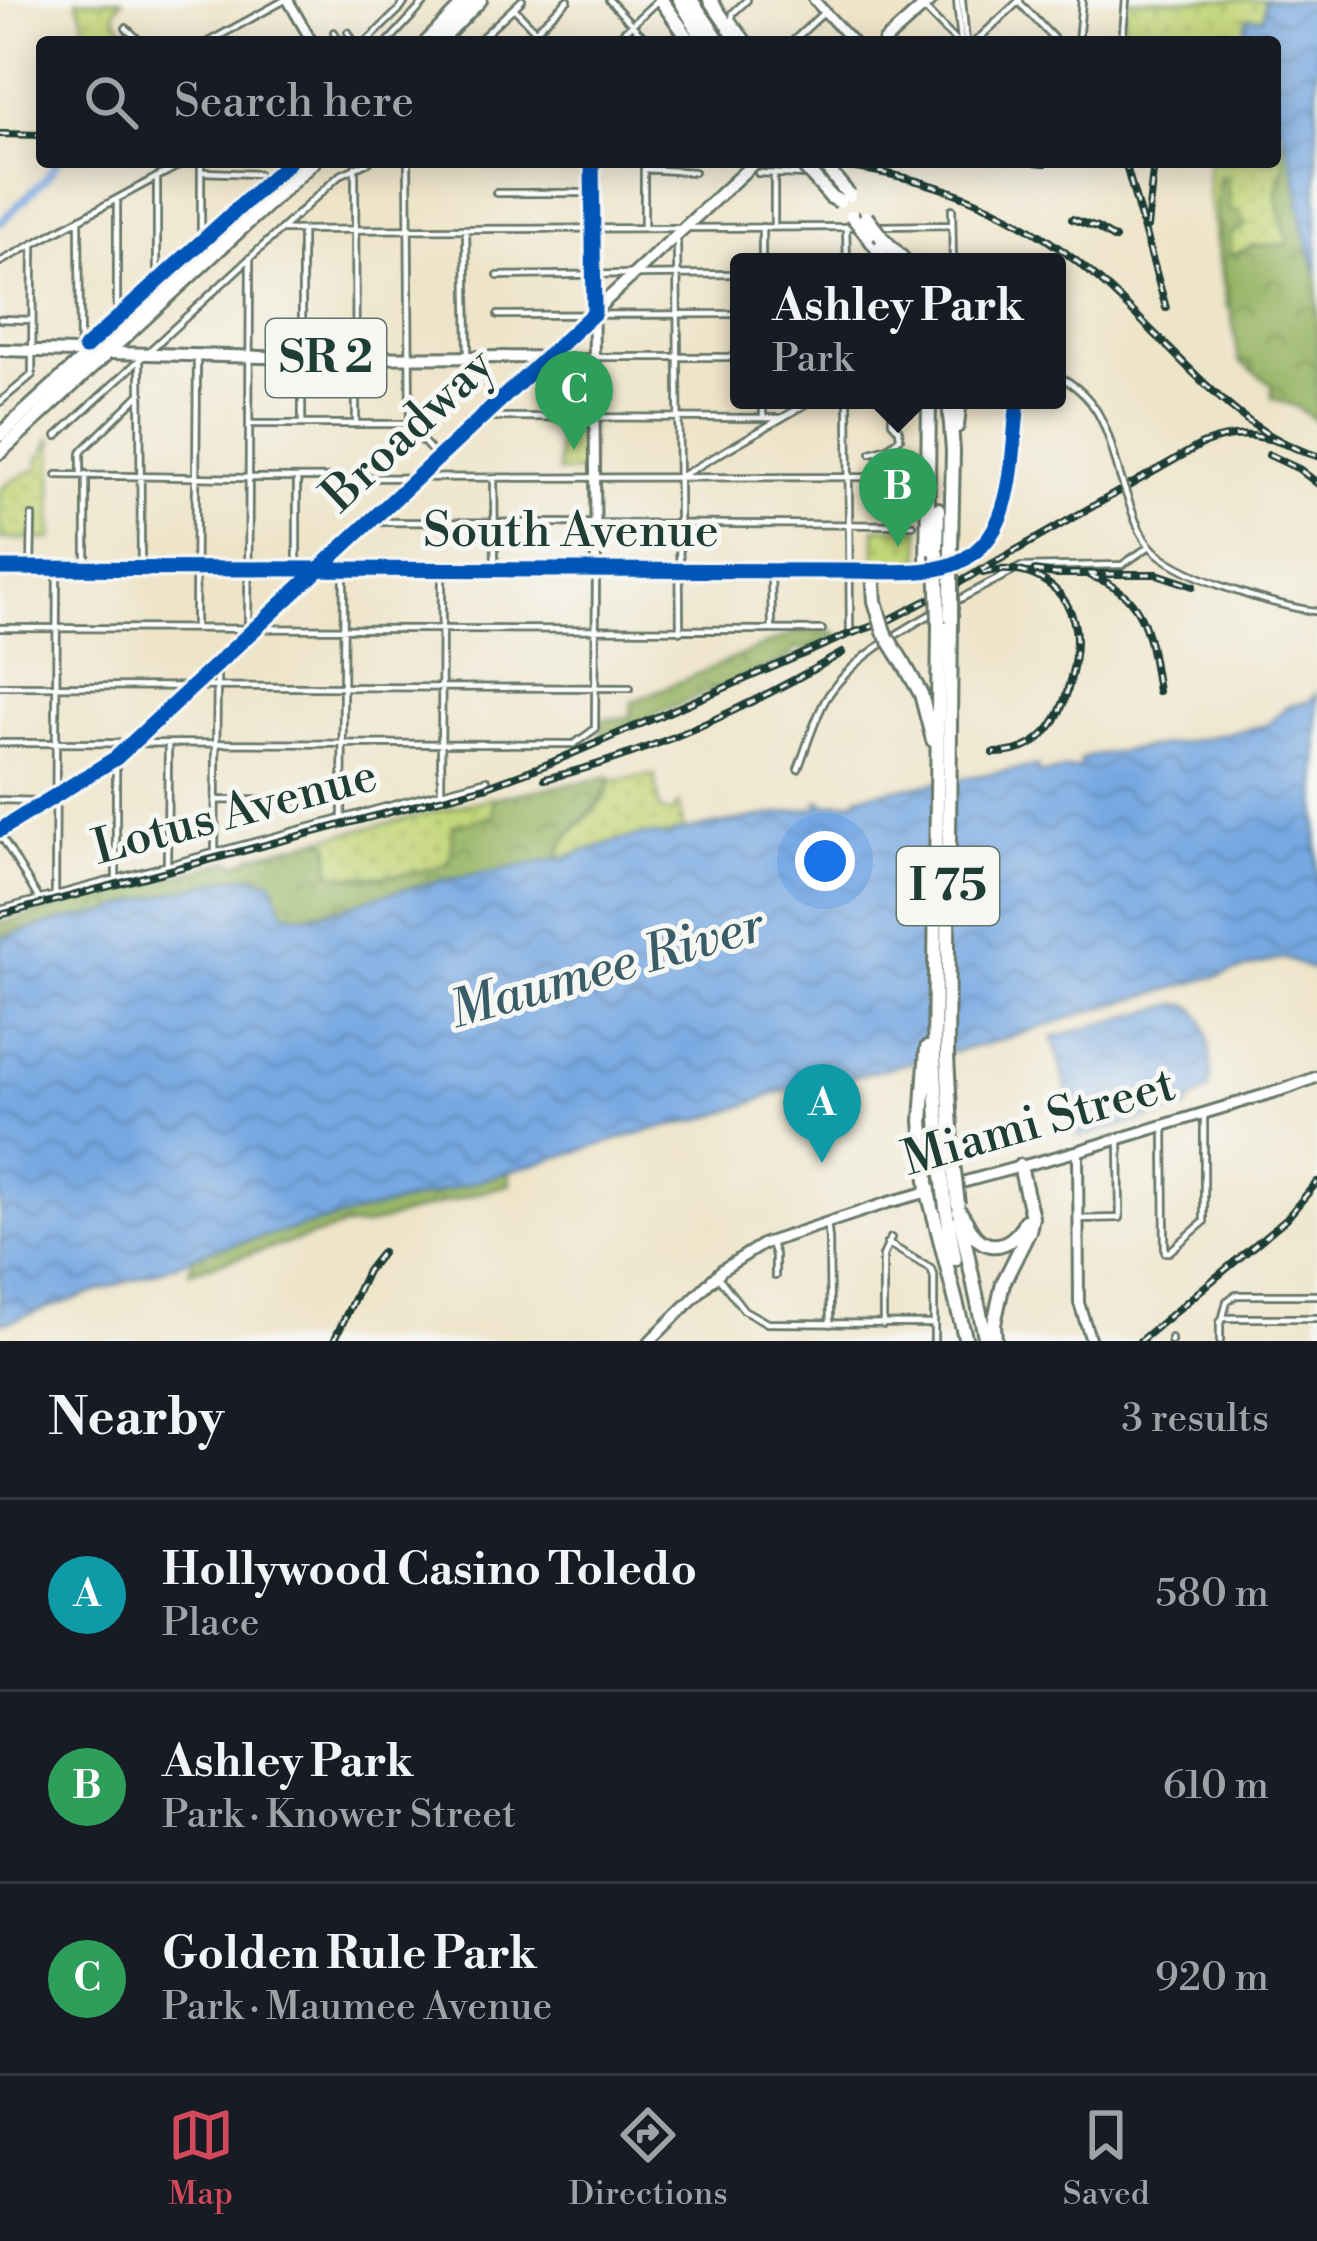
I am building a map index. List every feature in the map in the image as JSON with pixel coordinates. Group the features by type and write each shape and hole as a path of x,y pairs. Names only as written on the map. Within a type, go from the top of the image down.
{"highway":[{"path":"659,0 686,36"},
{"path":"710,0 736,36"},
{"path":"684,2 702,36"},
{"path":"684,2 715,36"},
{"path":"434,36 472,3"},
{"path":"445,36 472,3"},
{"path":"0,435 291,168"},
{"path":"0,452 307,168"},
{"path":"806,168 843,199"},
{"path":"825,168 855,220 895,253"},
{"path":"875,237 883,253"},
{"path":"875,237 889,253"},
{"path":"125,337 124,345 140,356"},
{"path":"64,352 82,357"},
{"path":"927,570 932,409"},
{"name":"I 75","path":"933,409 945,620 935,1083"},
{"name":"I 75","path":"944,551 953,451 950,409"},
{"path":"953,451 959,409"},
{"path":"1016,409 1016,417"},
{"path":"873,571 884,632 922,694 944,763"},
{"name":"I 75","path":"944,763 935,952 935,1083 969,1341"},
{"path":"935,1083 922,1135 928,1192 969,1341"},
{"path":"954,1207 979,1240 998,1245 1012,1240 1024,1227 1025,1215 1017,1167"},
{"path":"995,1341 996,1307 1003,1283 1032,1217 1017,1167"},
{"name":"I 75","path":"954,1207 986,1341"}],"main road":[{"path":"890,36 924,2"},
{"name":"Broadway","path":"545,357 743,173 757,168"},
{"path":"0,350 64,352"},
{"name":"SR 2","path":"82,357 108,353 545,357"},
{"name":"Miami Street","path":"650,1341 716,1275 770,1241 1315,1078"}],"street":[{"path":"219,36 286,0 306,36"},
{"path":"372,36 406,0"},
{"path":"394,36 427,0"},
{"path":"484,36 522,0"},
{"path":"530,36 568,0"},
{"path":"609,0 643,36"},
{"path":"619,36 659,0"},
{"path":"745,36 732,16 747,0"},
{"path":"814,0 847,36"},
{"path":"959,0 961,36"},
{"path":"980,36 1018,0 1051,36"},
{"path":"1079,36 1082,0"},
{"path":"1123,36 1126,0"},
{"path":"924,2 955,36"},
{"path":"401,8 411,17"},
{"path":"514,8 540,36"},
{"path":"798,36 826,14"},
{"path":"125,28 134,36"},
{"path":"334,32 336,36"},
{"path":"348,32 350,36"},
{"path":"0,262 174,168"},
{"path":"201,168 201,232"},
{"path":"57,436 140,356 353,168"},
{"path":"355,168 356,424"},
{"path":"408,168 410,424 438,458"},
{"path":"0,743 571,744 588,736 595,729 596,688 592,168"},
{"path":"757,168 774,173 795,168"},
{"path":"644,228 644,169 694,172"},
{"path":"201,172 258,174"},
{"path":"774,173 775,227"},
{"path":"157,178 157,277"},
{"path":"496,194 592,193"},
{"path":"117,199 117,315"},
{"path":"704,209 710,227"},
{"path":"952,209 952,253"},
{"path":"80,220 82,357"},
{"path":"281,230 681,231 855,220 952,225"},
{"path":"849,253 855,220"},
{"path":"762,227 762,253"},
{"path":"466,229 468,357"},
{"path":"302,230 302,424"},
{"path":"680,631 677,274 681,231"},
{"path":"0,402 32,375 33,244"},
{"path":"250,259 251,629"},
{"path":"498,276 730,274"},
{"path":"498,315 730,314"},
{"path":"0,319 32,320"},
{"path":"140,356 141,569"},
{"path":"195,629 197,356"},
{"path":"545,357 730,357"},
{"name":"Broadway","path":"0,832 116,758 545,357"},
{"path":"1066,381 1098,411 1132,512 1150,546 1182,568 1287,608 1314,611"},
{"path":"86,568 81,453 141,393"},
{"path":"763,409 763,417"},
{"path":"679,477 797,409"},
{"path":"848,409 850,630"},
{"path":"871,453 900,438 892,409"},
{"path":"482,417 781,418"},
{"name":"South Avenue","path":"0,568 927,570 967,558 996,529 1006,502 1016,417"},
{"path":"249,424 410,424"},
{"path":"57,475 908,477 914,466"},
{"path":"297,478 297,570"},
{"path":"494,478 495,570"},
{"path":"32,516 32,568"},
{"path":"369,522 913,524"},
{"path":"1132,560 1140,546 1139,529"},
{"path":"798,769 832,690 904,630 1021,567 1116,566 1150,546"},
{"path":"337,552 344,570 342,820"},
{"path":"56,895 51,799 57,568"},
{"path":"441,794 442,570"},
{"path":"771,571 772,630"},
{"path":"0,628 822,630"},
{"path":"212,668 217,674 215,854"},
{"path":"0,686 630,688"},
{"path":"167,866 168,744"},
{"path":"116,758 116,879"},
{"name":"Lotus Avenue","path":"0,910 487,780"},
{"path":"0,800 51,799"},
{"path":"216,800 342,801"},
{"path":"0,832 39,899"},
{"path":"1164,1126 1165,1252 1204,1222 1204,1114"},
{"path":"1079,1220 1120,1218 1119,1139"},
{"path":"1078,1151 1079,1307 1091,1341"},
{"path":"827,1223 830,1324"},
{"path":"883,1325 883,1256 889,1240 931,1269 934,1341"},
{"path":"770,1241 775,1276"},
{"path":"716,1275 744,1310 780,1325 934,1324"},
{"path":"1220,1341 1226,1304 1236,1295 1317,1295"},
{"path":"1223,1318 1317,1318"}],"green space":[{"path":"77,0 122,0 114,11 132,36 88,36"},
{"path":"1126,0 1265,0 1258,36 1123,36"},
{"path":"1281,124 1317,275 1317,313 1227,308 1207,168 1281,168"},
{"path":"1283,132 1317,275 1317,421 1272,398 1272,385 1239,361 1216,218 1219,176 1227,178 1229,209 1246,225 1231,234 1230,256 1252,246 1288,244 1276,194 1284,165"},
{"path":"558,423 590,423 590,472 558,472"},
{"path":"52,437 52,539 0,539 0,490 38,468 38,457"},
{"path":"875,528 920,528 921,567 875,565"},
{"path":"798,631 839,636 805,650 795,648 791,657 600,738 602,720 631,717 632,702"},
{"path":"655,775 660,810 671,814 679,804 684,831 668,837 629,838 558,859 567,837 601,802 610,781"},
{"path":"610,777 601,800 567,837 558,859 296,916 283,912 273,883 262,877 235,877 0,938 0,923 321,839 330,844 330,873 374,877 436,867 450,863 453,826 493,816 493,798"},
{"path":"493,798 494,816 445,864 388,875 329,873 330,844 321,839"},
{"path":"509,1171 510,1184 189,1272 194,1256 206,1251"}],"water":[{"path":"1265,0 1317,0 1317,275 1281,127 1281,36 1268,36 1265,28 1248,36 1245,28 1248,18 1263,18"},
{"name":"Maumee River","path":"1317,693 1317,971 1283,958 1006,1039 780,1092 713,1116 430,1195 206,1251 0,1324 0,938 235,877 272,881 283,911 315,914 416,886 561,858 644,835 668,837 674,832 818,807 818,801 824,805 852,801 860,795 1037,766 1039,774 1081,767 1080,760 1089,756 1267,725 1288,705 1308,702"},
{"path":"1177,1004 1194,1008 1205,1027 1211,1061 1208,1090 1186,1109 1079,1137 1053,1037"}],"waterway":[{"path":"0,223 53,168"}],"railway":[{"path":"0,134 36,135"},
{"path":"853,168 908,179 983,204 1065,253"},
{"path":"1127,168 1166,308"},
{"path":"1147,227 1153,168"},
{"path":"1072,219 1115,239"},
{"path":"1066,254 1122,301 1230,407 1271,436 1317,456"},
{"path":"0,915 485,787 548,764 885,622 1202,444 1245,436 1287,445"},
{"path":"1269,455 1317,483"},
{"path":"983,573 1014,570 1042,580 1063,599 1076,635 1071,678 1052,724 1022,748 993,753"},
{"path":"1034,571 1157,574 1193,586"},
{"path":"1090,576 1124,594 1135,607 1148,638 1158,691"},
{"path":"545,779 698,727 842,653"},
{"path":"1140,1341 1287,1218 1317,1182"},
{"path":"334,1341 367,1271 382,1252"}],"cycle path":[{"path":"85,348 282,168"},
{"path":"0,830 116,758 594,313 592,168"},
{"path":"0,568 935,569 962,560 982,546 996,527 1010,478 1017,409"}],"place":[{"name":"Golden Rule Park","path":"574,450"},
{"name":"Ashley Park","path":"898,547"},
{"name":"Hollywood Casino Toledo","path":"822,1163"}]}
